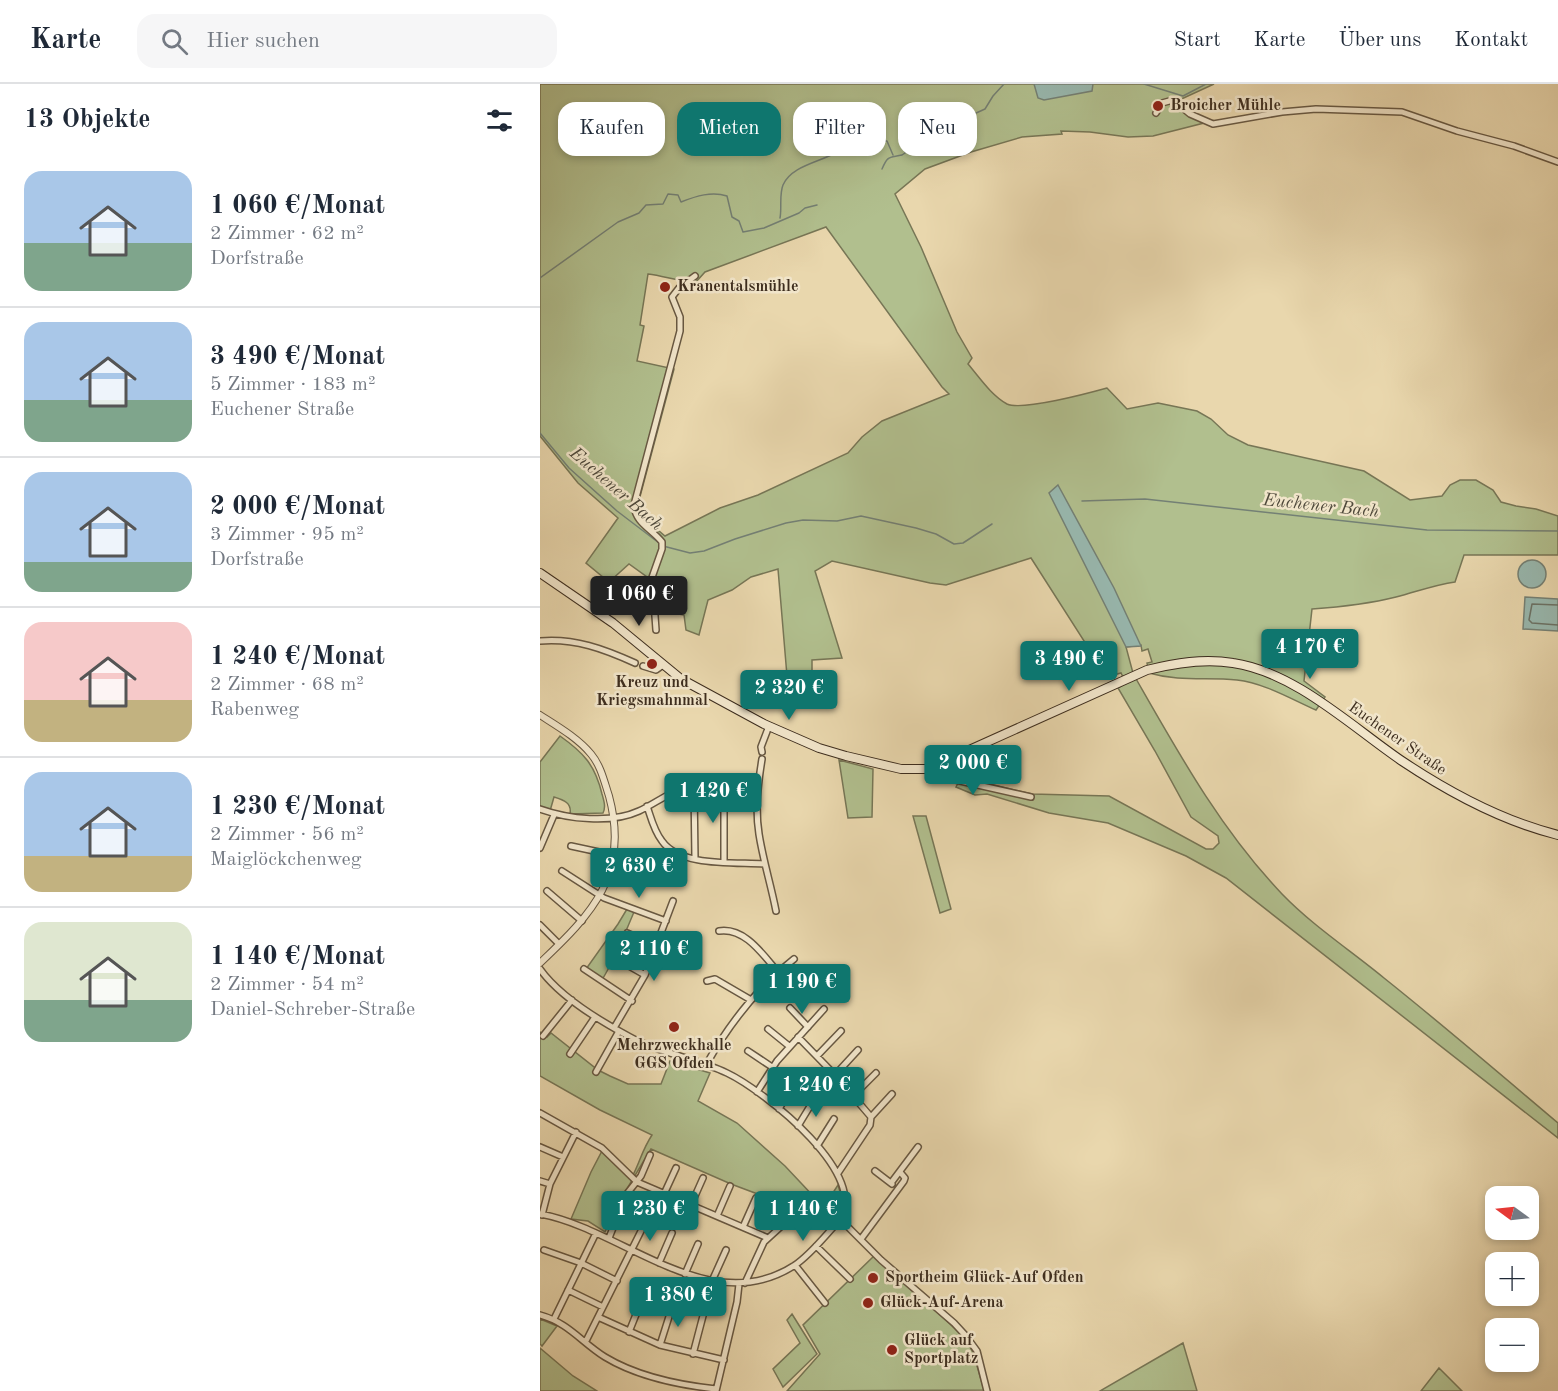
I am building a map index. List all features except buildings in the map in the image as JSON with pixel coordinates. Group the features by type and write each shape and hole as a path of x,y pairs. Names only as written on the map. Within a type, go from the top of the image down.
{"main road":[{"path":"540,573 633,638 681,679 769,726 819,748 846,756 901,769 927,769"},
{"name":"Euchener Straße","path":"927,769 1147,670 1175,663 1234,663 1268,673 1310,694 1445,789 1513,821 1558,836"}],"street":[{"path":"1156,113 1162,103 1173,100 1190,114 1213,124 1282,112 1316,109 1402,112 1457,131 1514,146 1558,162"},
{"path":"598,612 611,601 650,583 662,549 662,542 637,518 634,505 680,331 680,317 672,297 679,288 695,276"},
{"path":"650,583 653,588 656,630"},
{"path":"540,642 563,641 588,644 635,663"},
{"path":"643,666 656,670 663,665"},
{"path":"540,715 591,753 600,768 613,818 613,855 608,880 582,921 540,963"},
{"path":"762,752 761,747 769,726"},
{"path":"762,759 758,788 758,831 776,911"},
{"path":"927,769 938,776 1032,797"},
{"path":"540,809 554,815 613,818 639,811 666,795 694,786 758,788"},
{"path":"694,786 695,859"},
{"path":"724,786 724,861"},
{"path":"647,806 662,842 678,855 695,859 764,864"},
{"path":"541,845 554,815"},
{"path":"572,846 613,855"},
{"path":"562,871 604,898 666,921"},
{"path":"547,891 582,921"},
{"path":"596,1072 645,975 674,901"},
{"path":"540,926 559,945"},
{"path":"719,930 728,929 743,936 778,972"},
{"path":"627,933 657,946"},
{"path":"615,958 645,975"},
{"path":"706,1065 731,1024 751,1000 778,972 794,960"},
{"path":"540,969 572,1000 617,1030 645,1045 730,1075 779,1109 817,1146 838,1173 843,1184 845,1202 840,1219 795,1265 774,1275 742,1284 712,1281 685,1274 609,1238 541,1215 550,1184 576,1132"},
{"path":"584,969 632,1000"},
{"path":"707,981 715,979 751,1000"},
{"path":"543,1036 572,1000"},
{"path":"790,1008 808,1027"},
{"path":"757,1092 772,1067 824,1009"},
{"path":"570,1054 596,1017"},
{"path":"768,1029 789,1046"},
{"path":"817,1056 842,1031"},
{"path":"798,1037 871,1117"},
{"path":"835,1075 858,1050"},
{"path":"748,1051 772,1067"},
{"path":"853,1096 876,1073"},
{"path":"779,1109 796,1079"},
{"path":"838,1173 870,1125 871,1117 892,1094"},
{"path":"798,1126 815,1098"},
{"path":"540,1113 602,1148 637,1182 768,1238"},
{"path":"817,1146 834,1119"},
{"path":"540,1147 562,1157"},
{"path":"891,1183 918,1147"},
{"path":"609,1238 627,1195 637,1182 650,1155"},
{"path":"664,1194 676,1168"},
{"path":"875,1171 898,1188"},
{"path":"861,1239 905,1178 900,1172"},
{"path":"691,1205 703,1178"},
{"path":"540,1181 550,1184"},
{"path":"717,1216 730,1186"},
{"path":"743,1227 756,1198"},
{"path":"540,1315 554,1319 567,1327 608,1359 657,1378 716,1390 742,1284 768,1238 799,1210"},
{"path":"840,1219 881,1260 966,1336 976,1351 987,1391"},
{"path":"586,1341 646,1221"},
{"path":"554,1319 596,1233"},
{"path":"659,1263 672,1233"},
{"path":"685,1274 698,1244"},
{"path":"816,1246 850,1279"},
{"path":"544,1250 581,1263 617,1281"},
{"path":"712,1281 726,1250"},
{"path":"795,1265 825,1303"},
{"path":"568,1290 603,1307"},
{"path":"629,1332 645,1292"},
{"path":"660,1345 673,1304"},
{"path":"693,1354 704,1312"},
{"path":"598,1317 660,1345 724,1360"}],"green space":[{"path":"540,84 1214,84 1177,101 1189,112 1206,120 1204,123 1153,136 1128,137 1061,131 1062,134 1022,137 977,150 977,102 898,102 898,156 960,156 925,169 895,194 921,247 957,332 972,358 968,364 991,391 1007,404 1015,406 1040,403 1107,388 1127,409 1158,403 1197,411 1211,419 1228,435 1248,445 1364,471 1410,500 1442,496 1450,485 1460,480 1476,480 1493,490 1501,502 1558,516 1558,555 1464,555 1455,582 1375,602 1312,609 1304,681 1325,697 1316,710 1257,684 1237,680 1193,679 1149,673 1147,663 1152,662 1148,649 1142,651 1141,645 1126,647 1133,673 1123,677 1121,673 1107,677 1031,558 946,585 832,561 815,571 842,658 812,660 812,675 787,676 778,569 751,577 732,590 708,600 699,635 686,630 684,615 678,614 683,593 657,584 629,564 609,582 586,563 618,518 578,483 540,436","holes":["826,227 949,394 882,421 862,437 848,453 758,495 720,508 665,536 639,514 638,504 674,369 637,361 644,326 640,325 648,274 696,282 705,272"]},
{"path":"1135,677 1220,818 1282,894 1558,1123 1558,1138 1226,878 1186,856 1108,823 1049,813 987,794 975,795 956,787 961,777 1032,794 1109,796 1206,849 1213,849 1219,843 1218,836 1191,817 1118,688"},
{"path":"560,736 576,748 592,767 605,806 603,813 570,814 570,807 561,799 554,797 550,811 540,808 540,762"},
{"path":"839,760 873,769 872,817 848,818"},
{"path":"913,816 926,816 951,909 940,913"},
{"path":"627,909 634,912 615,957 602,980 586,969"},
{"path":"540,1032 547,1037 551,1033 598,1070 628,1084 661,1084 670,1061 710,1073 698,1101 737,1123 785,1166 817,1200 823,1202 829,1199 838,1185 841,1205 838,1214 832,1222 731,1184 651,1149 617,1205 605,1232 588,1221 571,1219 603,1149 632,1177 652,1135 600,1110 540,1076"},
{"name":"Glück-Auf-Arena","path":"875,1255 964,1337 973,1352 984,1390 787,1391 820,1354 803,1325"},
{"path":"792,1314 817,1354 783,1387 773,1369 800,1343 787,1320"},
{"path":"540,1319 557,1326 542,1346 540,1344"},
{"path":"1183,1343 1197,1391 1100,1391"},
{"path":"540,1348 573,1376 597,1391 540,1391"},
{"path":"1439,1368 1462,1391 1421,1391"}],"water":[{"path":"1034,84 1093,84 1092,91 1044,100 1038,98"},
{"path":"1058,485 1114,588 1141,646 1126,647 1049,493"},
{"path":"1532,560 1542,564 1546,574 1542,584 1532,588 1522,584 1518,574 1522,564"},
{"path":"1525,597 1558,599 1558,631 1523,629"}],"waterway":[{"path":"882,169 889,158 908,151 913,138 932,141 941,129 954,129 965,118 985,109 1004,84"},
{"path":"1144,84 1183,96 1206,84"},
{"path":"780,218 783,185 792,173 806,165 829,156 868,135 887,141 893,155"},
{"path":"540,278 618,222 639,213 646,205 663,204 668,194 678,195 681,202 704,195 727,196 732,217 739,221 743,232 764,228 799,213 805,208 817,205"},
{"name":"Euchener Bach","path":"540,433 569,468 617,511 659,543"},
{"name":"Euchener Bach","path":"1082,501 1145,499 1427,530 1558,531"},
{"name":"Euchener Bach","path":"663,546 690,553 704,551 786,523 803,520 837,521 861,516 936,534 954,544 963,543 992,524"}],"place":[{"name":"Broicher Mühle","path":"1158,106"},
{"name":"Kranentalsmühle","path":"665,287"},
{"name":"Kreuz und Kriegsmahnmal","path":"652,664"},
{"name":"Mehrzweckhalle GGS Ofden","path":"674,1027"},
{"name":"Sportheim Glück-Auf Ofden","path":"873,1278"},
{"name":"Glück-Auf-Arena","path":"868,1303"},
{"name":"Glück auf Sportplatz","path":"892,1350"}]}
